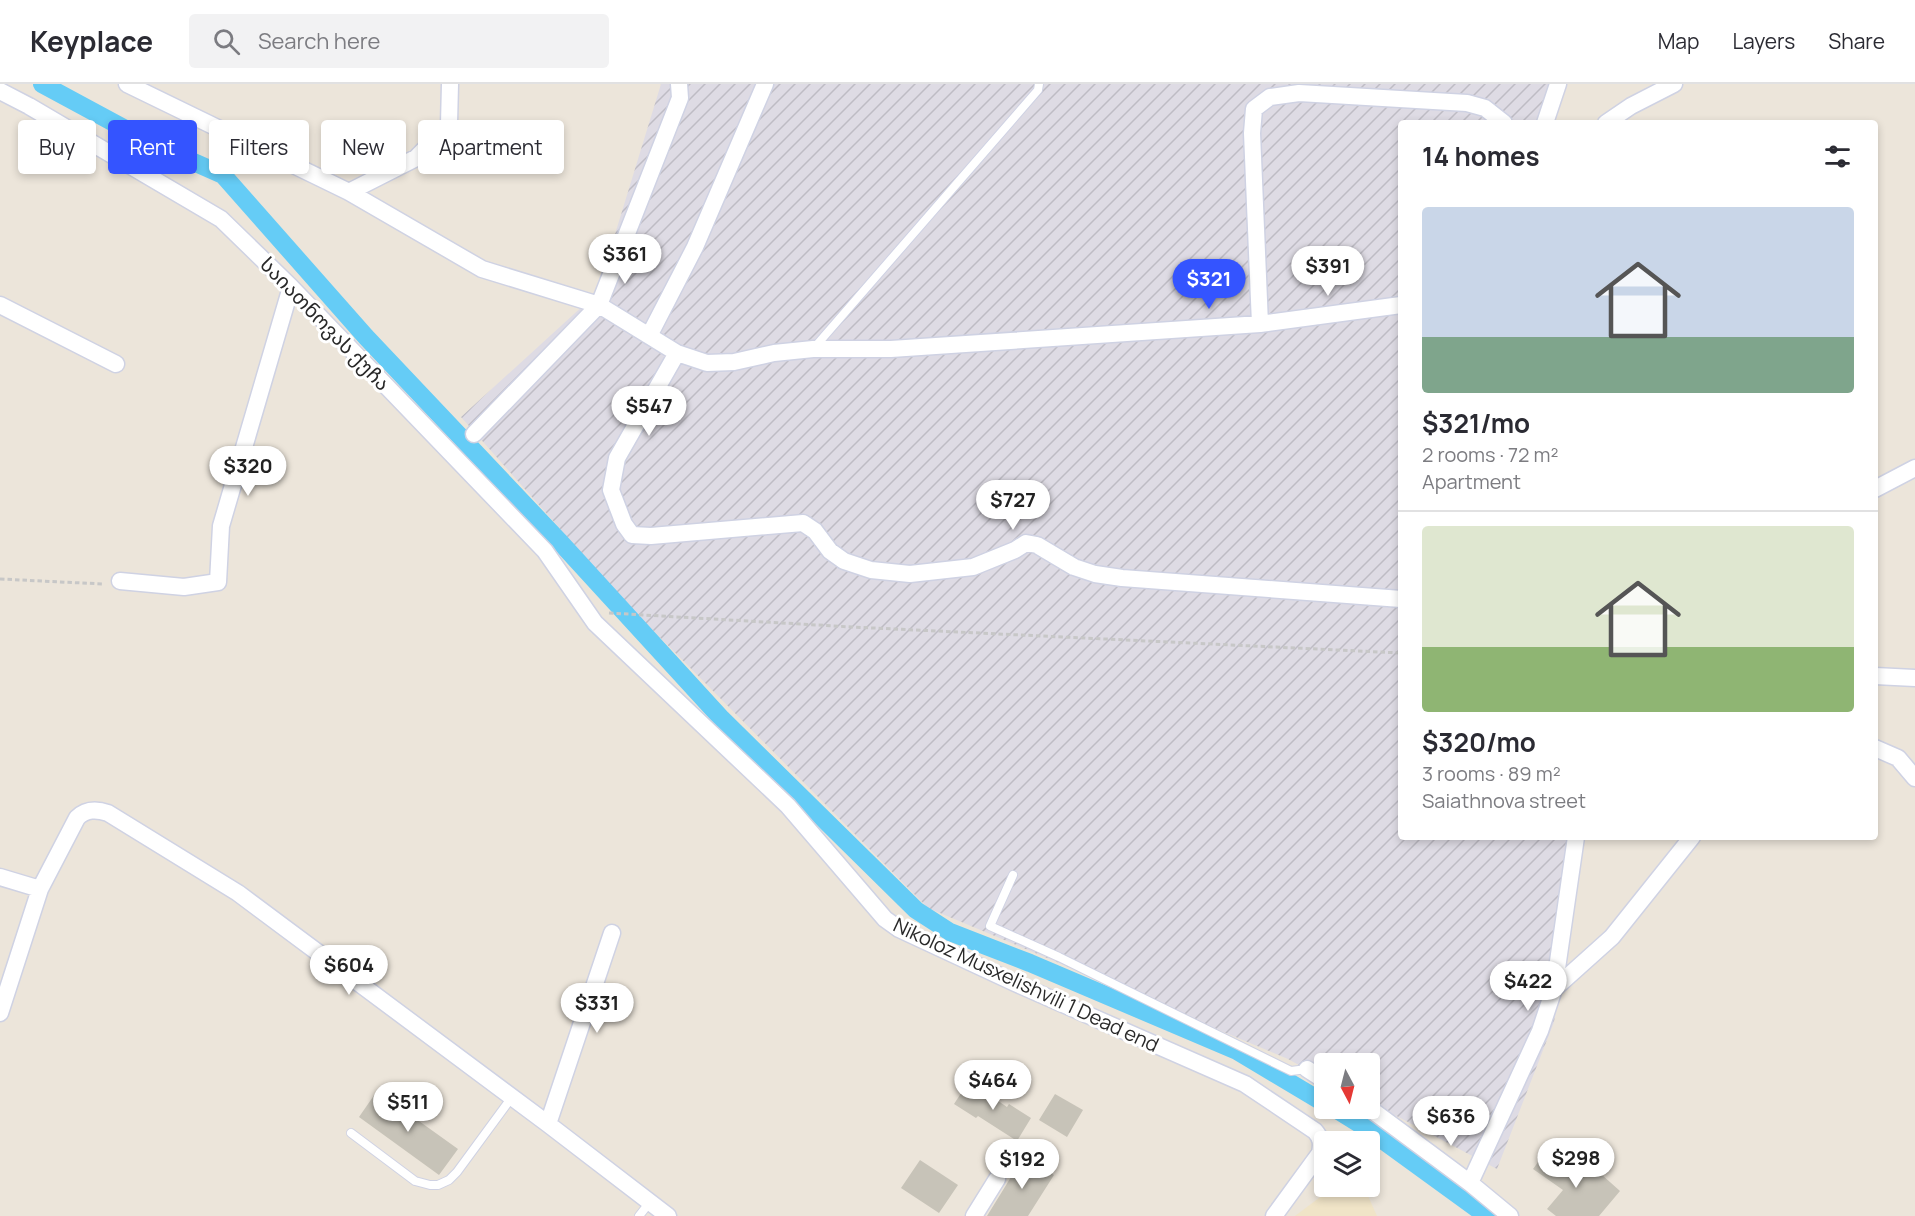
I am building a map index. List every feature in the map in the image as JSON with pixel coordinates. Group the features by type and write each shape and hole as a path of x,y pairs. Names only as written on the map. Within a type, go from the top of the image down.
{"street":[{"path":"128,84 350,192 482,269 599,305 677,353 707,363 734,362 774,353 813,349 891,349 1260,324 1398,305"},
{"path":"350,192 416,158 449,124 450,84"},
{"path":"474,434 599,305 680,98 679,84"},
{"path":"649,336 695,247 765,84"},
{"path":"1546,120 1558,84"},
{"path":"1610,120 1631,106 1674,84"},
{"name":"საიათნოვას ქუჩა","path":"0,91 221,219 291,287 545,551 597,618"},
{"path":"1260,324 1252,133 1254,109 1270,97 1310,93 1467,103 1485,108 1500,120"},
{"path":"120,582 184,587 218,582 221,526 291,287"},
{"path":"0,304 116,364"},
{"path":"677,353 617,458 611,490 624,524 632,535 651,536 803,523 815,531 830,551 844,561 871,570 910,574 973,567 1015,550 1026,543 1037,545 1074,567 1095,574 1122,578 1398,598"},
{"path":"1878,487 1915,468"},
{"name":"Nikoloz Musxelishvili 1 Dead end","path":"597,618 788,806 885,919 899,929 1015,983 1245,1084 1315,1131 1320,1136 1322,1145 1320,1153 1274,1216"},
{"path":"1878,676 1915,678"},
{"path":"1878,749 1898,758 1915,778"},
{"path":"0,1014 40,890 77,818 90,810 100,810 238,893 668,1216"},
{"path":"1470,1183 1540,1031 1554,989 1576,840"},
{"path":"1554,989 1612,937 1690,840"},
{"path":"0,877 40,890"},
{"path":"548,1124 612,933"},
{"path":"1307,1069 1314,1074"},
{"path":"1380,1116 1470,1183 1510,1216"},
{"path":"975,1216 997,1179"}],"lane":[{"path":"813,349 1038,90 1039,84"},
{"path":"1013,875 990,926 1059,957 1291,1071 1307,1069"},
{"path":"351,1133 415,1181 438,1185 449,1180 458,1172 512,1097"},
{"path":"639,1216 650,1202"}],"path":[{"path":"0,579 105,584 120,582"},
{"path":"597,618 677,617 1398,653"}],"shaded area":[{"path":"661,84 1553,84 1542,120 1398,120 1398,840 1584,840 1554,1022 1497,1169 1380,1107 1380,1053 1314,1053 1314,1073 1288,1059 928,908 625,602 461,417 597,293"},
{"path":"1320,1197 1368,1197 1377,1216 1295,1216"}],"building":[{"path":"969,1081 1007,1107 1009,1104 1031,1118 1017,1141 978,1116 976,1118 954,1104"},
{"path":"377,1091 458,1149 439,1175 359,1117"},
{"path":"1055,1094 1083,1110 1067,1137 1039,1120"},
{"path":"1546,1151 1583,1176 1592,1166 1620,1191 1599,1216 1556,1216 1547,1209 1563,1190 1533,1169"},
{"path":"1024,1156 1054,1175 1028,1216 987,1216"},
{"path":"920,1160 958,1185 939,1213 901,1188"}],"waterway":[{"path":"42,84 155,145 223,175 366,337 560,542 722,719 916,910 950,932 1030,963 1237,1051 1314,1097"},
{"path":"1352,1119 1487,1216"}]}
